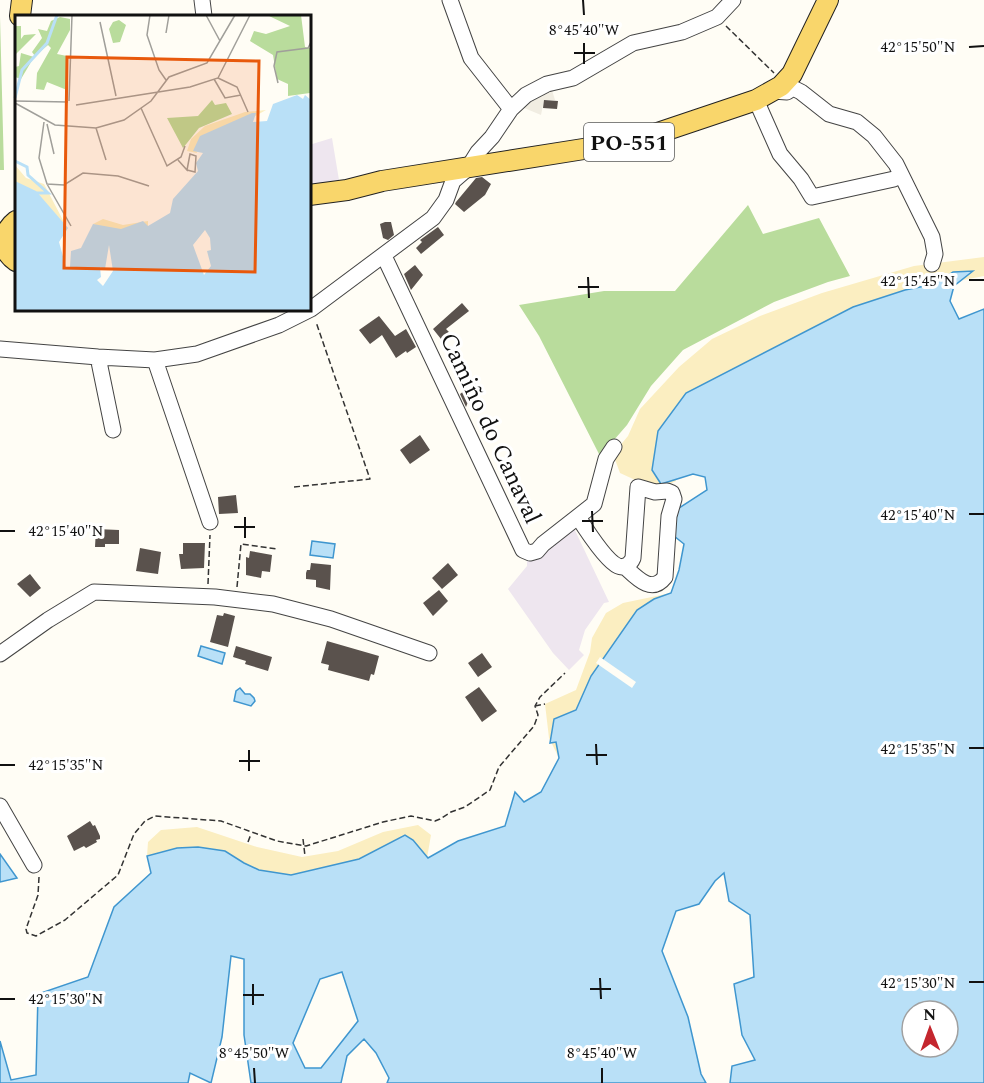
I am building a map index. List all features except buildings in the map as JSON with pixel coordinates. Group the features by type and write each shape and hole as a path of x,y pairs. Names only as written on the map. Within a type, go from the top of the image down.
{"main road":[{"path":"20,15 22,0"},
{"path":"773,90 792,74 828,0"},
{"name":"PO-551","path":"310,195 347,190 382,181 634,141 773,90"},
{"name":"PO-551","path":"310,187 342,182 382,181"},
{"path":"9,255 5,244 15,206"}],"street":[{"path":"202,0 204,15"},
{"path":"450,0 471,58 511,109"},
{"path":"312,309 433,218 446,200 453,181 468,168 511,109 526,94 547,84 573,78 633,43 682,32 717,17 733,0"},
{"path":"894,179 812,197 801,179 780,154 773,90 787,92 793,88 829,114 857,122 874,136 896,164 932,237 935,254 932,264"},
{"name":"Camiño do Canaval","path":"384,256 523,550 530,553 537,551 594,504 606,459 614,447"},
{"path":"0,349 155,360 197,354 279,325 310,310"},
{"path":"99,357 112,430"},
{"path":"155,360 210,522"},
{"path":"578,517 592,538 610,558 618,566 624,566 633,558 638,487 654,492 672,493 674,499 669,516 665,577 661,583 651,586 637,579 624,566"},
{"path":"0,654 48,620 94,592 207,597 273,604 331,619 429,653"},
{"path":"0,806 34,866"}],"path":[{"path":"717,17 773,90"},
{"path":"294,487 370,479 312,309"},
{"path":"207,597 210,522"},
{"path":"236,600 241,543 276,549"},
{"path":"34,866 39,876 38,895 26,929 27,933 36,936 65,920 118,875 134,834 149,817 159,815 220,821 284,843 303,845 411,816 435,821 465,807 490,790 499,767 534,726 538,715 535,706 540,697 565,673"},
{"path":"535,706 545,704"},
{"path":"248,842 251,833"},
{"path":"303,838 305,856"}],"shaded area":[{"path":"551,87 555,100 544,100 541,115 517,105"},
{"path":"332,138 339,180 310,185 310,145"},
{"path":"572,524 609,602 604,603 585,630 579,650 584,655 569,670 553,653 508,589 527,566 527,560"}],"green space":[{"path":"0,17 4,170 0,170"},
{"path":"748,205 763,234 819,218 850,276 774,302 683,350 651,386 627,425 600,456 539,336 519,305 604,291 675,291"}],"sand":[{"path":"984,257 984,276 947,283 670,459 676,481 657,490 620,473 613,454 628,436 640,409 679,367 712,339 760,316 822,293 914,266"},
{"path":"671,593 559,758 549,738 545,704 576,690 590,652 592,638 606,613 623,603"},
{"path":"418,825 431,835 427,858 332,910 147,856 148,842 161,830 197,827 257,847 302,857 338,851 383,832"}],"water":[{"path":"973,271 954,286 950,301 959,319 984,309 984,1083 730,1083 732,1066 755,1060 742,1035 734,984 754,977 750,915 729,901 724,873 715,881 699,904 676,911 662,951 688,1017 701,1074 706,1083 387,1083 389,1078 376,1053 364,1039 347,1056 341,1083 251,1083 244,1035 244,959 231,956 222,1037 211,1083 190,1073 188,1083 0,1083 0,1041 11,1080 36,1075 38,994 88,977 114,907 151,873 147,856 177,848 198,847 225,851 259,870 291,875 359,859 405,835 413,840 428,858 458,841 505,826 515,792 524,802 541,792 559,758 556,742 550,743 554,719 576,710 591,676 637,610 654,599 671,593 679,570 684,544 669,532 676,510 707,490 705,477 693,474 661,484 652,470 658,431 686,393 853,307 905,290 935,284 953,272","holes":["342,972 358,1021 321,1068 305,1068 293,1043 320,979"]},
{"path":"312,541 335,544 333,558 310,555"},
{"path":"201,646 225,653 222,664 198,656"},
{"path":"240,688 245,694 250,694 254,698 255,701 251,706 234,701 236,691"},
{"path":"0,854 17,878 0,882"}],"pier":[{"path":"600,657 636,682 632,688 596,663"}]}
